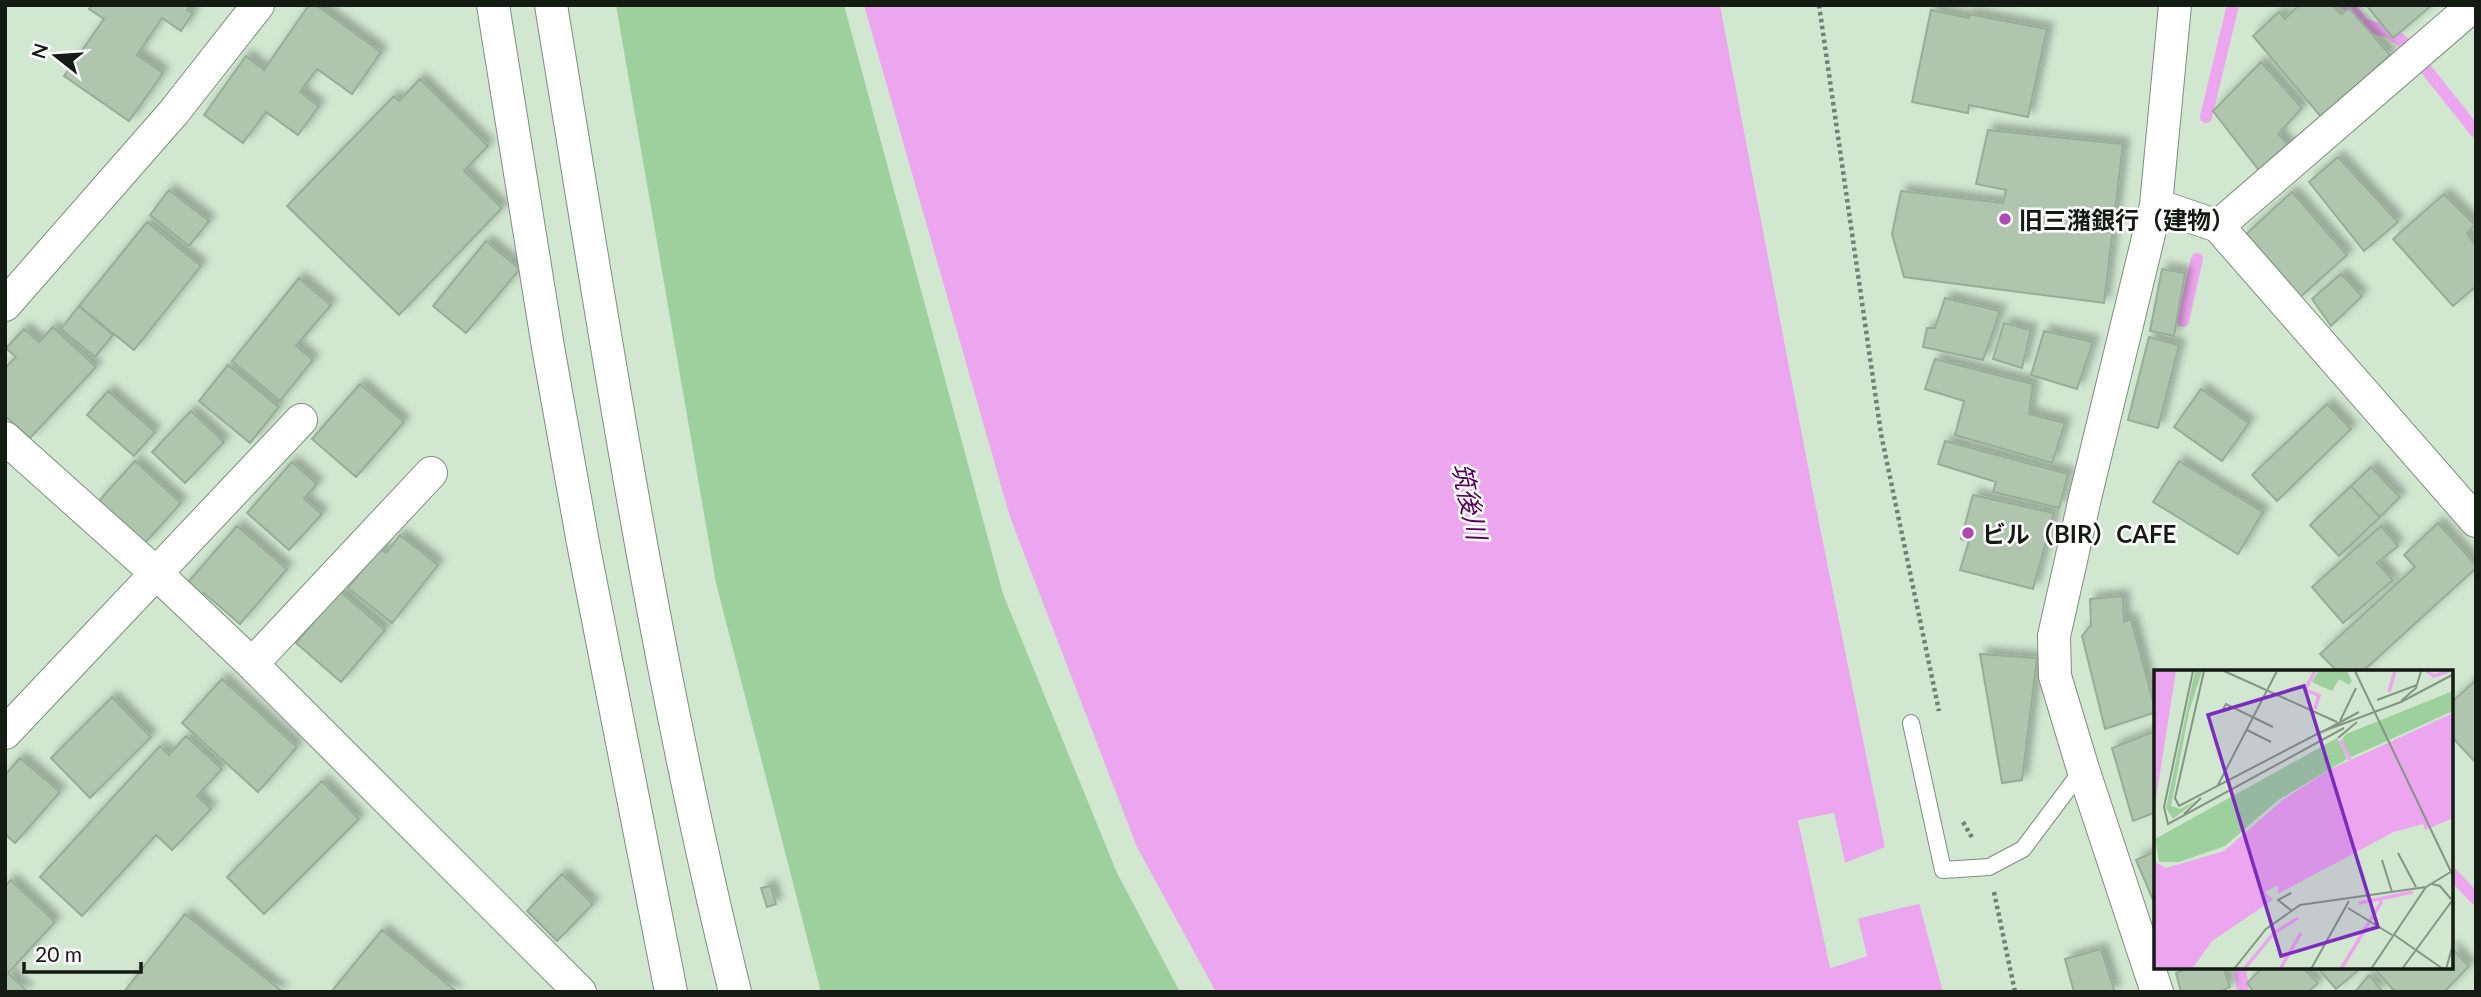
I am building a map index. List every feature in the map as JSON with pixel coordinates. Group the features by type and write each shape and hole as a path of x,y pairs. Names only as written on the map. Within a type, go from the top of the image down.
{"street":[{"path":"5,305 174,113 258,5"},
{"path":"493,5 562,426 671,992"},
{"path":"551,5 638,533 703,861 735,992"},
{"path":"2157,992 2055,676 2054,636 2156,205 2175,5"},
{"path":"2218,226 2474,5"},
{"path":"2156,205 2218,226 2476,521"},
{"path":"5,733 301,420"},
{"path":"5,438 158,574 252,664 580,992"},
{"path":"252,664 431,472"}],"lane":[{"path":"1911,723 1943,870 1989,867 2023,849 2083,769"}],"path":[{"path":"1819,5 1881,434 1939,713"},
{"path":"1961,820 1989,867 2015,992"}],"green space":[{"path":"616,5 844,5 1003,594 1117,873 1180,992 821,992 716,583"}],"water":[{"name":"筑後川","path":"864,5 1720,5 1814,497 1885,848 1845,863 1834,813 1798,820 1830,968 1867,956 1858,919 1919,903 1943,992 1216,992 1137,847 1010,517"}],"pier":[{"path":"1720,5 1724,5 1818,496 1889,847 1886,851 1844,866 1831,817 1802,823 1833,964 1863,954 1856,916 1919,900 1923,903 1858,918 1867,956 1831,968 1798,820 1834,813 1845,863 1885,847 1814,497"}],"building":[{"path":"92,5 190,5 187,10 193,13 181,31 162,18 137,55 163,73 129,121 64,76 104,19 89,9"},
{"path":"309,5 316,5 381,52 352,94 317,69 300,92 319,106 298,135 266,112 243,143 204,115 246,56 264,70"},
{"path":"2299,5 2332,5 2341,14 2349,8 2390,55 2322,118 2253,36 2279,12 2285,19"},
{"path":"2366,5 2432,5 2393,38"},
{"path":"1931,10 1969,18 1969,14 2047,29 2028,117 1969,105 1968,113 1912,102"},
{"path":"2261,62 2302,108 2278,134 2291,148 2261,173 2213,111"},
{"path":"420,79 488,146 464,171 502,208 399,315 287,206 394,96 399,101"},
{"name":"旧三潴銀行（建物）","path":"1988,130 2123,144 2104,303 1904,277 1892,234 1901,191 2003,203 2006,190 1976,184"},
{"path":"2338,157 2398,222 2364,251 2309,182"},
{"path":"169,190 209,221 189,246 150,215"},
{"path":"2292,192 2347,255 2297,300 2245,235"},
{"path":"2444,194 2475,225 2467,233 2476,246 2476,286 2453,306 2393,239"},
{"path":"147,222 201,266 134,350 79,306"},
{"path":"486,241 520,269 466,333 433,306"},
{"path":"2162,269 2185,273 2174,336 2150,331"},
{"path":"2341,274 2362,296 2331,326 2312,299"},
{"path":"299,278 331,305 296,346 313,360 280,401 232,361"},
{"path":"1945,298 2000,311 1983,360 1923,347 1927,328 1935,328"},
{"path":"79,306 113,335 95,357 61,329"},
{"path":"2004,323 2031,330 2022,368 1993,359"},
{"path":"53,327 96,367 30,438 5,416 5,368 16,357 6,348 24,329 39,342"},
{"path":"2044,331 2093,342 2077,389 2031,375"},
{"path":"2149,337 2179,345 2158,428 2128,420"},
{"path":"1935,359 2033,384 2029,414 2065,423 2052,463 1955,435 1964,401 1925,389"},
{"path":"228,365 279,407 250,443 199,401"},
{"path":"360,384 404,422 356,477 312,439"},
{"path":"2201,389 2249,423 2222,461 2174,427"},
{"path":"108,391 155,432 134,456 87,415"},
{"path":"2327,404 2351,429 2277,501 2252,475"},
{"path":"191,411 224,442 185,483 152,452"},
{"path":"1945,441 2068,474 2059,508 1993,492 1996,482 1938,464"},
{"path":"135,461 181,503 144,544 98,502"},
{"path":"2179,461 2263,512 2238,554 2153,502"},
{"path":"292,462 317,484 304,499 322,514 289,550 247,513"},
{"path":"2371,467 2400,497 2380,517 2351,486"},
{"path":"2351,486 2380,517 2339,556 2310,525"},
{"path":"1973,495 2054,513 2033,589 1960,570 1969,541 1961,539"},
{"path":"2438,523 2476,568 2364,670 2336,670 2320,654 2415,567 2404,555"},
{"path":"237,526 287,569 240,624 204,593 198,601 183,588"},
{"path":"2381,526 2398,546 2377,563 2393,580 2343,623 2312,587"},
{"path":"400,535 438,565 392,623 348,588 380,548 386,553"},
{"path":"340,591 385,630 341,682 296,643"},
{"path":"2123,596 2124,622 2131,619 2154,705 2154,713 2105,729 2082,636 2091,625 2090,599"},
{"path":"1980,654 2037,658 2022,780 2002,783"},
{"path":"222,679 297,747 258,792 182,723"},
{"path":"2476,680 2476,763 2453,738 2453,701"},
{"path":"112,697 151,737 90,798 51,758"},
{"path":"2154,731 2154,813 2133,821 2112,748"},
{"path":"186,736 222,769 197,796 211,809 172,850 156,835 82,916 40,877 160,746 169,755"},
{"path":"20,758 60,792 15,843 5,834 5,775"},
{"path":"322,781 359,819 264,914 227,877"},
{"path":"2154,852 2154,902 2136,860"},
{"path":"562,874 593,904 557,941 527,911"},
{"path":"11,880 55,922 8,973 28,992 5,992 5,886"},
{"path":"771,886 776,904 767,907 761,888"},
{"path":"185,914 283,992 124,992"},
{"path":"382,930 457,992 331,992"},
{"path":"2101,949 2115,992 2074,992 2065,959"},
{"path":"2453,949 2469,966 2444,992 2395,992 2375,969 2453,969"},
{"path":"2185,969 2224,969 2230,987 2219,992 2181,992 2176,973"},
{"path":"2261,969 2304,969 2318,983 2308,992 2254,992 2247,983"},
{"path":"2319,969 2360,969 2336,989"},
{"path":"2369,975 2383,992 2355,992"}],"waterway":[{"path":"2206,117 2233,5"},
{"path":"2348,5 2363,24 2389,32 2406,44 2476,132"},
{"path":"2183,321 2197,259"},
{"path":"2453,875 2476,899"},
{"path":"2240,969 2243,992"}],"place":[{"name":"旧三潴銀行（建物）","path":"2005,219"},
{"name":"ビル（BIR）CAFE","path":"1968,533"}]}
